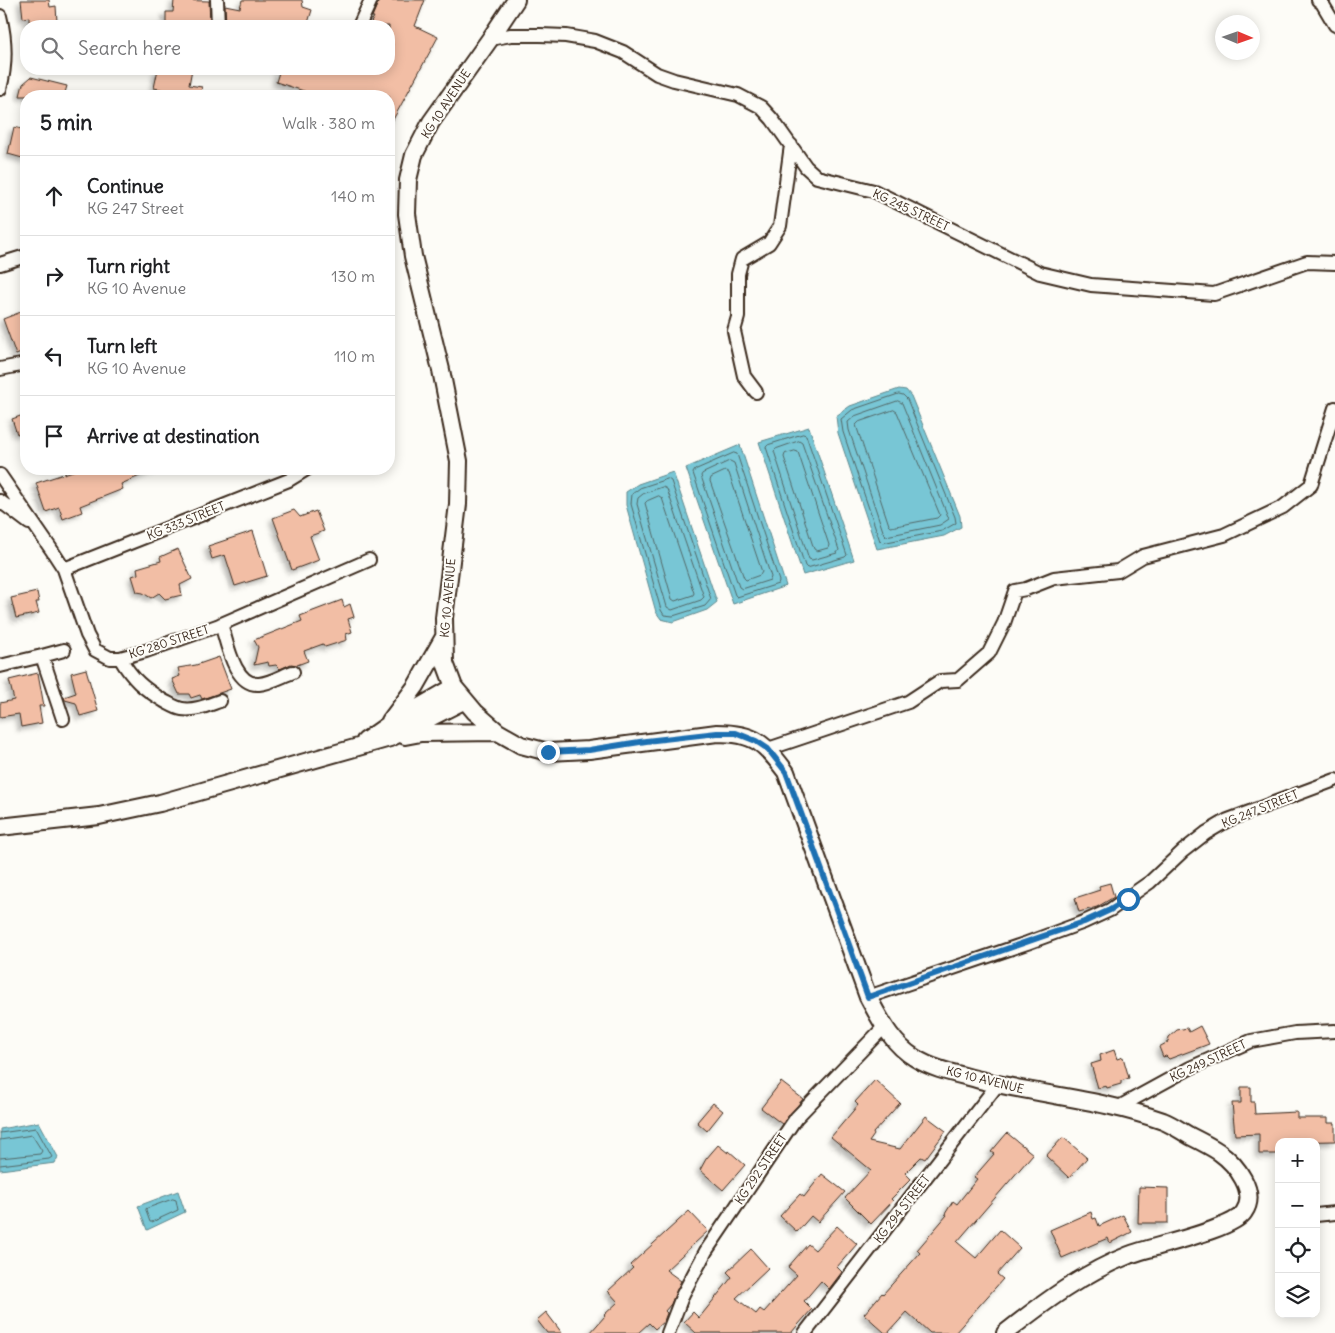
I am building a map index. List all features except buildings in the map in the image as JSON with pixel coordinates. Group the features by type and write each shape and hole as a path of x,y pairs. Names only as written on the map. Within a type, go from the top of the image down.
{"street":[{"path":"217,0 218,20"},
{"path":"362,20 371,0"},
{"name":"KG 10 AVENUE","path":"516,0 430,122 414,155 408,180 407,214 413,256 441,370 459,461 458,504 444,618 445,663 454,687 475,712 498,732 521,745 548,752 589,750 717,733 736,733 756,741 768,749 786,772 868,997 895,1043 916,1059 948,1072 1117,1108 1165,1122 1221,1153 1243,1176 1249,1196 1244,1213 1226,1226 1128,1256 1082,1278 1036,1308 1005,1333"},
{"path":"1318,0 1322,3 1335,25"},
{"path":"0,16 3,27 4,56 0,89"},
{"name":"KG 245 STREET","path":"490,39 511,35 540,35 566,36 594,41 623,52 657,74 674,80 738,95 761,107 772,119 806,167 817,177 874,191 1040,273 1091,285 1214,294 1307,262 1335,264"},
{"path":"756,392 744,376 734,331 738,317 738,274 742,259 769,243 780,226 791,145"},
{"path":"0,264 20,258"},
{"path":"0,369 20,365"},
{"path":"768,749 908,702 940,682 958,680 989,652 1004,623 1015,591 1026,589 1054,578 1118,571 1142,556 1224,535 1283,508 1311,484 1335,408"},
{"name":"KG 333 STREET","path":"64,570 289,480 297,475"},
{"name":"KG 280 STREET","path":"2,482 36,527 64,570 87,635 95,650 110,658 120,658 146,652 221,624 369,560"},
{"name":"KG 280 STREET","path":"0,501 36,527"},
{"path":"221,624 231,656 240,676 244,679 254,684 261,684 293,672"},
{"path":"388,733 444,637"},
{"path":"1,663 64,650"},
{"path":"42,656 63,719"},
{"path":"120,658 135,681 173,706 182,709 193,709 220,701"},
{"path":"388,733 454,687"},
{"path":"0,827 99,816 160,804 355,748 465,700"},
{"path":"388,733 498,732"},
{"name":"KG 247 STREET","path":"868,997 1027,943 1084,922 1110,910 1150,882 1183,851 1221,824 1335,780"},
{"name":"KG 292 STREET","path":"668,1333 682,1294 706,1251 791,1125 884,1027"},
{"name":"KG 249 STREET","path":"1117,1108 1190,1068 1252,1040 1295,1033 1335,1031"},
{"name":"KG 294 STREET","path":"805,1333 998,1084"},
{"path":"1320,1215 1335,1213"}],"water":[{"path":"899,389 906,390 911,396 960,516 961,527 944,536 877,549 838,433 836,416 850,406"},
{"path":"809,427 854,560 803,575 759,442"},
{"path":"740,445 786,586 733,604 686,468"},
{"path":"673,472 717,602 707,610 673,622 661,619 656,612 626,505 626,492 638,484"},
{"path":"39,1122 58,1157 55,1163 0,1170 0,1129"},
{"path":"178,1191 185,1212 147,1230 138,1206"}],"route":[{"path":"548,752 589,750 717,733 736,733 756,741 768,749 786,772 868,997 1084,922 1128,899"}]}
